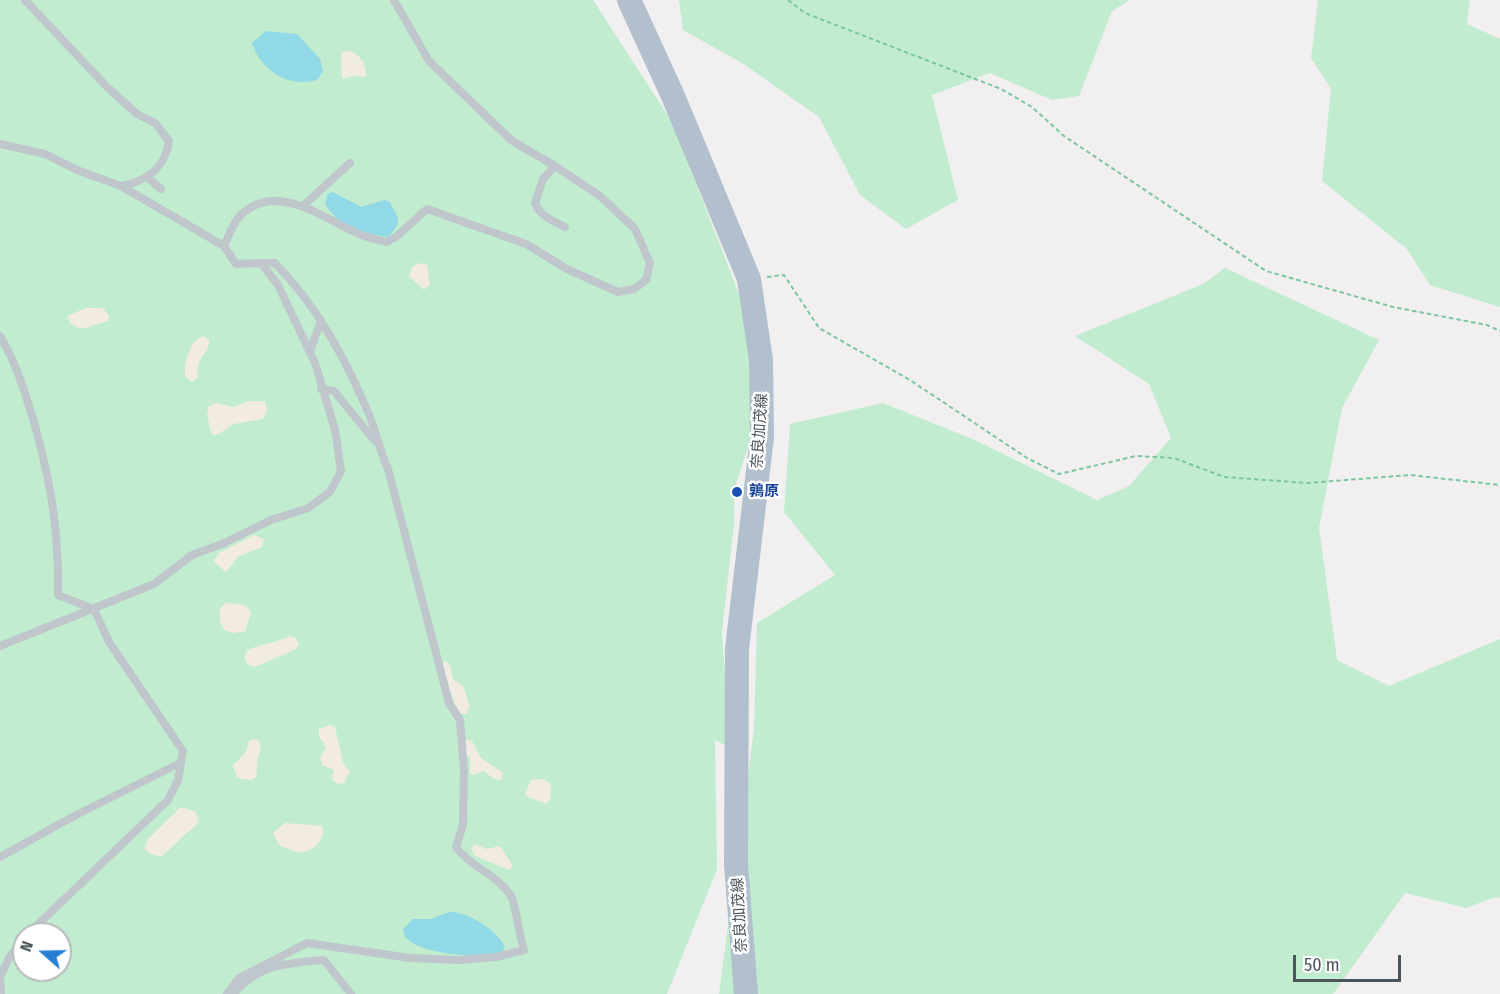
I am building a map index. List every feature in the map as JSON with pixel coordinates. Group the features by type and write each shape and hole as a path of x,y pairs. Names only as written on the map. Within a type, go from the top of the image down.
{"main road":[{"name":"奈良加茂線","path":"629,0 674,96 749,279 761,360 762,437 737,650 736,864 746,994"}],"lane":[{"path":"25,0 107,87 137,114 155,123 169,141 167,157 147,178 122,186"},
{"path":"224,246 239,217 252,207 270,202 304,205 360,234 386,242 396,237 427,209 526,244 567,269 618,292 634,289 646,280 650,262 635,229 600,196 511,140 429,61 394,0"},
{"path":"0,144 45,154 77,170 122,186 224,246 236,264 274,263 307,298 332,334 369,415 377,444 388,469 449,703 460,720 465,798 463,825 456,847 464,858 512,897 518,933 524,950 496,957 459,960 410,958 307,944 239,978 227,994"},
{"path":"304,205 350,163"},
{"path":"555,166 543,179 535,203 538,210 565,227"},
{"path":"147,178 161,189"},
{"path":"0,646 154,584 192,555 222,544 271,520 308,508 330,492 341,471 335,430 310,351 278,285 261,263"},
{"path":"310,351 321,321"},
{"path":"0,336 10,351 28,402 46,467 56,512 58,595 94,609 109,642 183,751 178,780 168,800 41,922"},
{"path":"321,389 334,391 377,444"},
{"path":"0,857 76,815 180,764"},
{"path":"1,994 0,978 12,954"},
{"path":"234,994 258,972 277,964 324,960 351,994"}],"path":[{"path":"788,0 805,13 1001,89 1032,107 1064,136 1266,271 1393,308 1487,325 1500,331"},
{"path":"749,279 784,275 819,328 910,380 1027,458 1059,474 1136,456 1174,458 1224,477 1308,483 1410,475 1500,485"}],"green space":[{"path":"0,0 593,0 672,122 743,304 753,363 751,438 734,490 734,524 722,631 726,691 725,745 715,740 717,869 667,994 0,994"},
{"path":"679,0 1130,0 1112,11 1079,96 1052,100 990,73 932,95 958,200 906,229 860,195 819,117 742,63 683,30"},
{"path":"1318,0 1470,0 1467,24 1500,39 1500,307 1430,285 1407,249 1322,181 1331,89 1311,58"},
{"path":"1225,268 1379,340 1342,408 1319,528 1337,660 1389,686 1500,639 1500,898 1495,897 1466,908 1405,893 1333,994 719,994 754,729 757,623 835,575 784,512 790,424 883,403 975,440 1097,500 1129,486 1171,438 1149,384 1075,336 1203,284"}],"sand":[{"path":"345,51 354,53 361,59 366,77 353,76 342,79 341,53"},
{"path":"419,263 427,265 430,285 424,290 409,276 412,267"},
{"path":"86,308 103,308 109,316 108,321 81,329 70,323 67,316"},
{"path":"203,336 209,339 209,344 198,365 198,377 192,382 185,376 185,365 191,347"},
{"path":"248,401 265,401 267,411 263,419 234,424 215,436 211,433 207,414 209,406 217,403 234,407"},
{"path":"254,535 264,539 262,547 239,556 226,572 213,561 219,553"},
{"path":"226,602 243,605 249,609 251,613 245,631 233,633 224,630 220,621 220,608"},
{"path":"290,636 296,638 299,643 296,649 255,667 247,664 244,658 247,650"},
{"path":"445,661 449,663 453,679 463,686 470,707 466,714 457,713 452,695 439,668"},
{"path":"330,725 335,727 343,762 350,772 344,783 337,784 332,779 334,770 322,765 320,758 326,747 319,736 319,729"},
{"path":"254,739 259,741 261,749 256,777 251,780 237,778 233,765 246,752 249,741"},
{"path":"472,741 481,758 503,773 501,780 494,779 484,771 474,775 470,774 470,758 461,749 462,742"},
{"path":"543,779 551,784 550,800 546,804 526,796 525,793 531,780"},
{"path":"181,807 195,811 199,822 161,857 150,854 145,849 147,840"},
{"path":"285,823 322,826 320,841 308,851 302,852 292,851 279,845 273,833"},
{"path":"476,844 486,849 500,846 513,866 509,870 475,856 471,848"}],"water":[{"path":"266,31 297,34 320,59 323,71 317,80 296,82 277,75 269,69 256,53 252,43"},
{"path":"333,192 361,207 384,200 390,202 398,224 388,237 370,234 343,223 325,203 328,194"},
{"path":"449,912 472,918 489,928 505,947 502,952 466,955 437,952 413,943 405,937 403,929 413,919 431,919"}],"place":[{"name":"鶉原","path":"737,492"}]}
